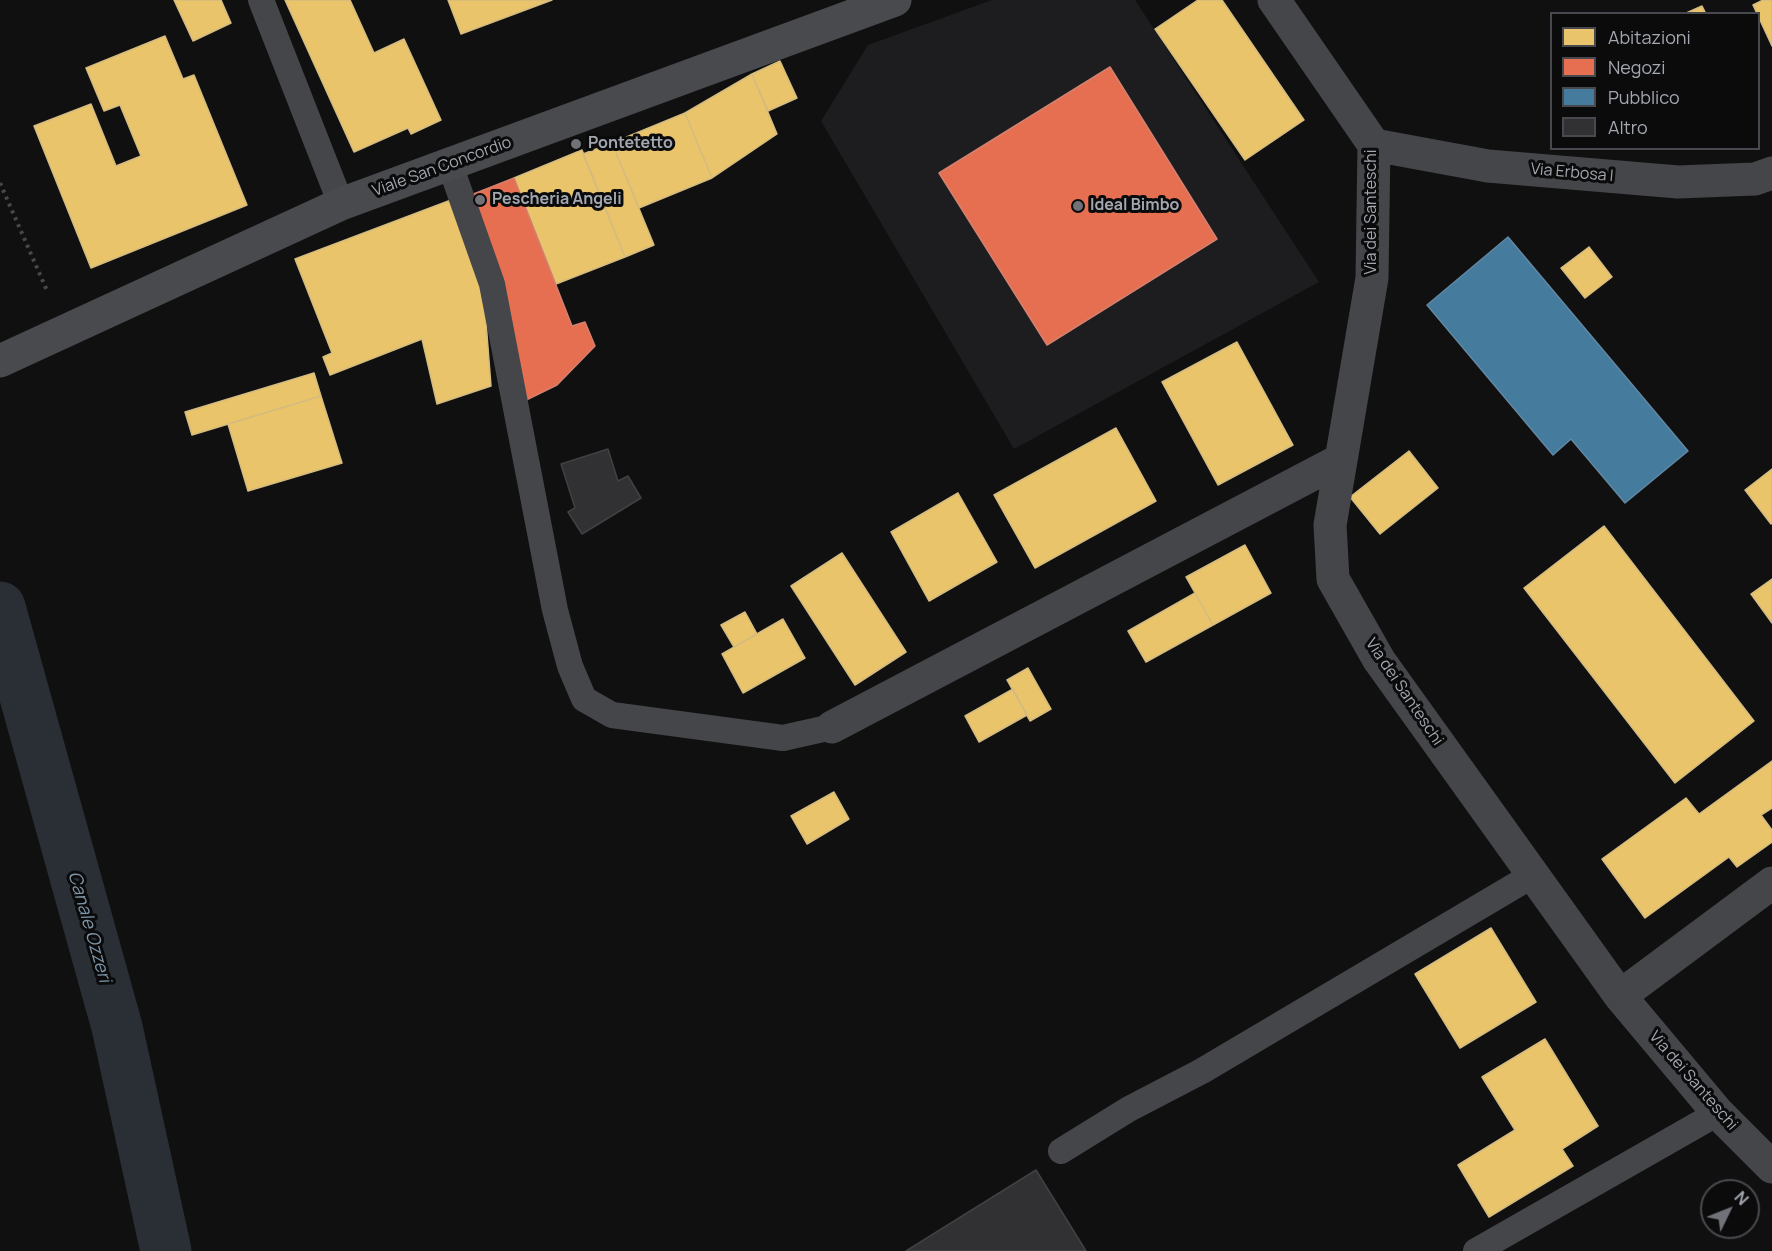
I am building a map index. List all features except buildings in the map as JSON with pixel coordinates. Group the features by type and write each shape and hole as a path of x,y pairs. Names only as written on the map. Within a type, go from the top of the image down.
{"main road":[{"name":"Viale San Concordio","path":"0,361 65,333 340,204 895,0"}],"street":[{"name":"Via dei Santeschi","path":"1274,0 1374,145 1372,278 1330,525 1333,579 1379,660 1620,996 1718,1113 1772,1167"},
{"name":"Via Erbosa I","path":"1374,145 1488,166 1678,182 1755,179 1772,173"},
{"path":"832,727 1340,459"},
{"path":"1620,996 1772,883"}],"lane":[{"path":"261,0 340,204"},
{"path":"450,165 492,284 555,609 570,666 584,699 612,715 783,738 832,727"},
{"path":"1061,1151 1129,1109 1202,1071 1533,875"},
{"path":"1476,1251 1718,1113"}],"path":[{"path":"0,183 65,333"}],"shaded area":[{"path":"992,0 1135,0 1319,282 1014,449 821,121 868,45"}],"waterway":[{"name":"Canale Ozzeri","path":"0,607 117,1027 166,1251"}],"place":[{"name":"Pontetetto","path":"576,144"},
{"name":"Pescheria Angeli","path":"480,200"},
{"name":"Ideal Bimbo","path":"1078,206"}]}
